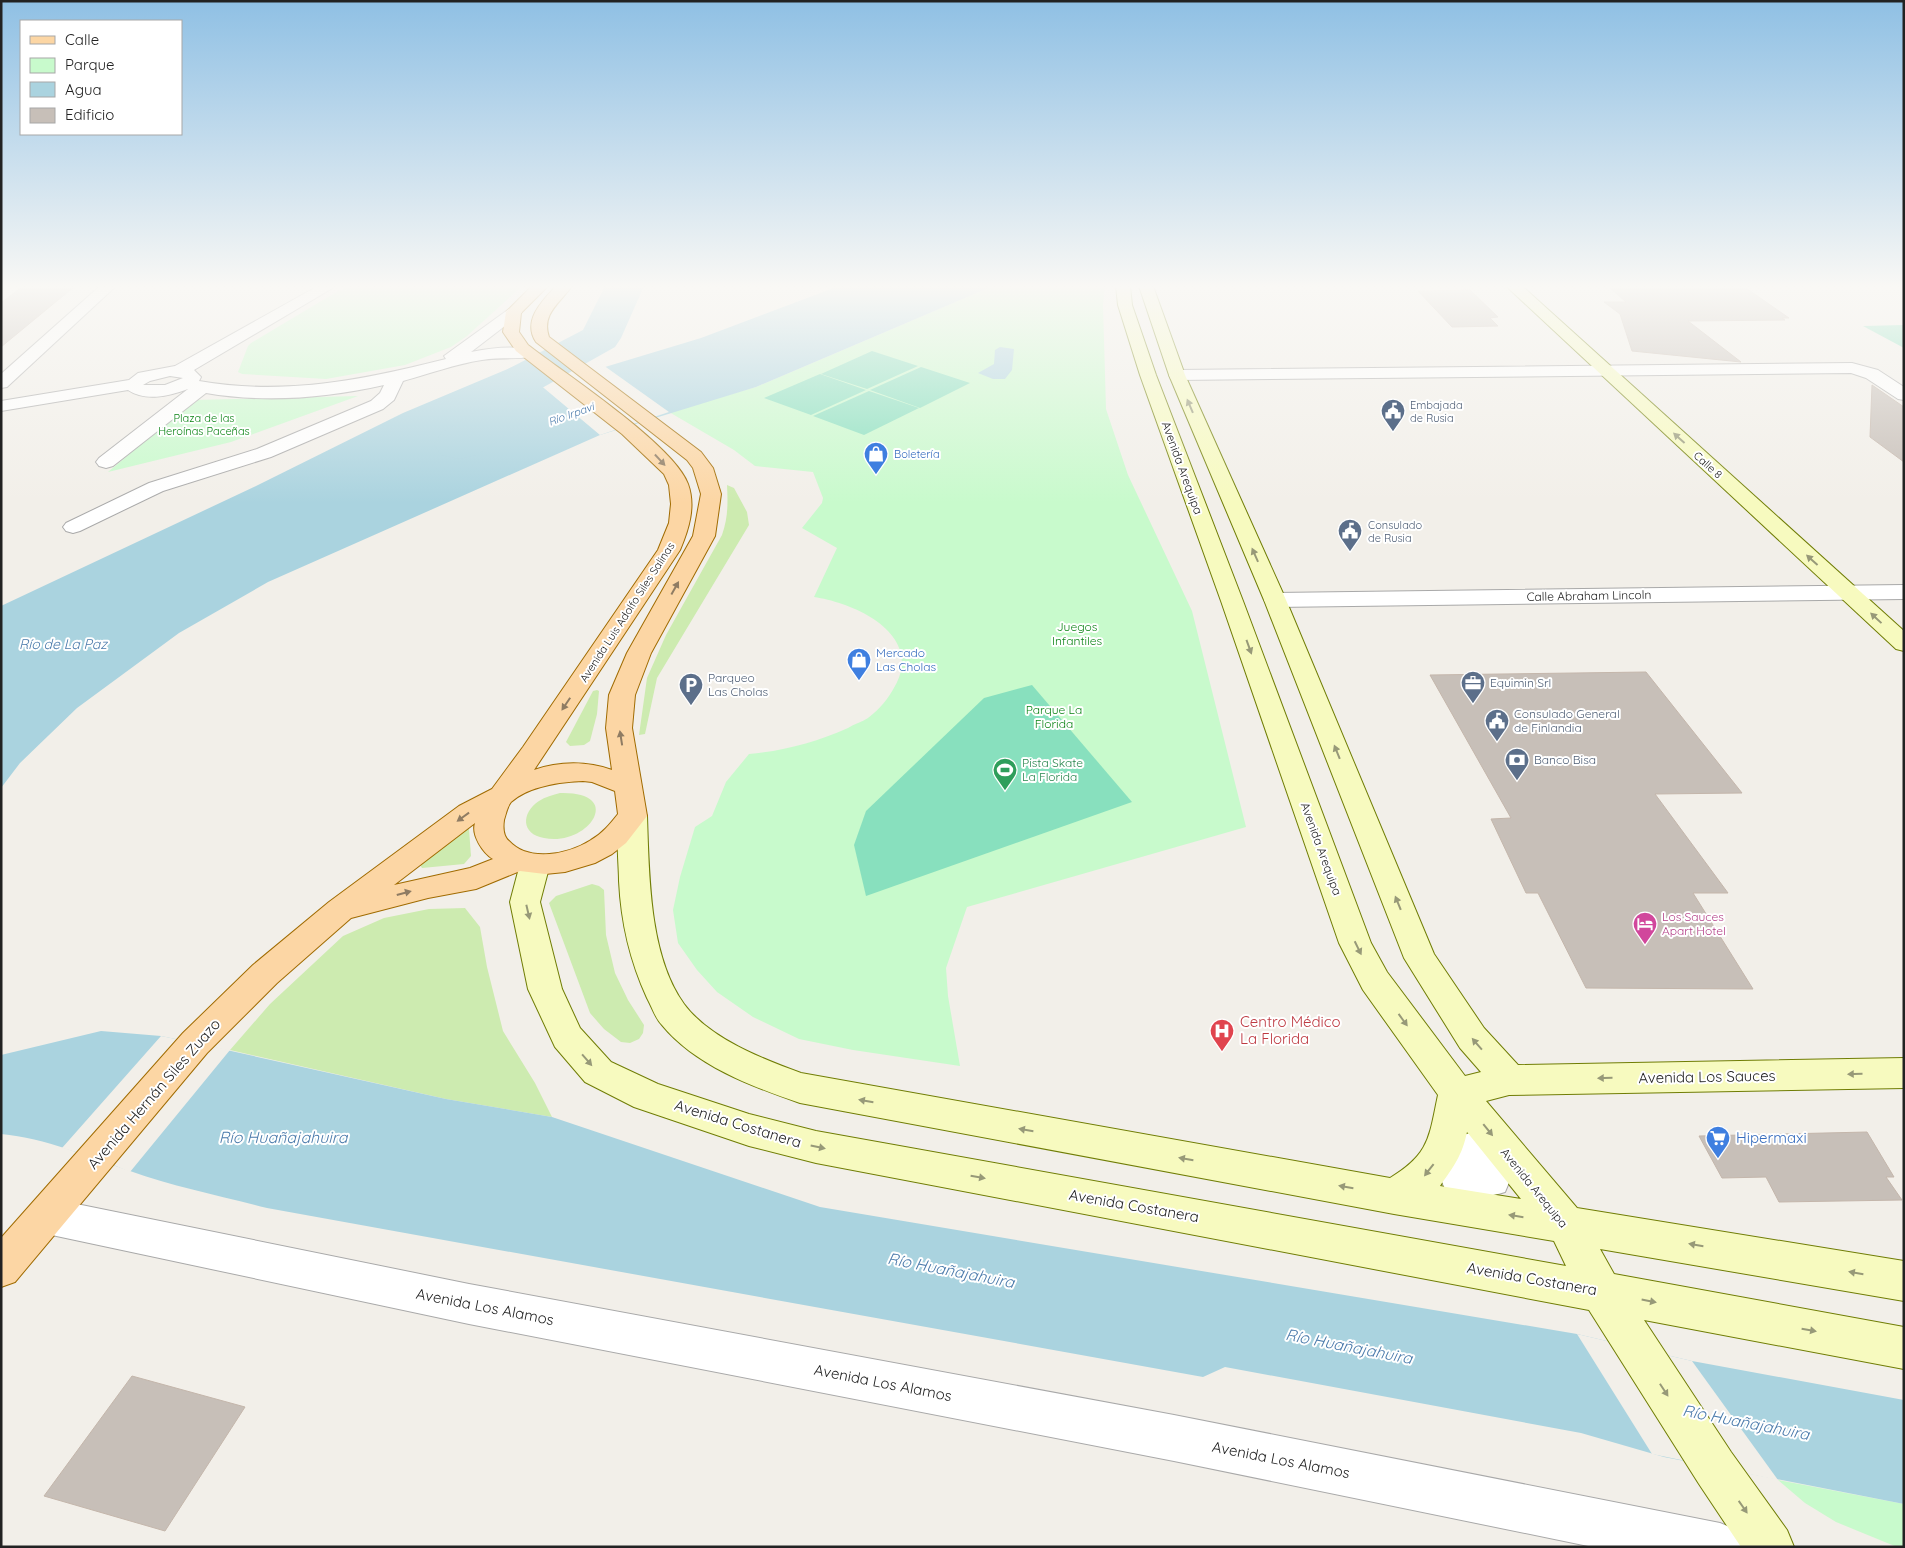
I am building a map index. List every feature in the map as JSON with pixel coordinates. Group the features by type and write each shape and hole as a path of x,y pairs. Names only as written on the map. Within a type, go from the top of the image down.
{"main road":[{"name":"Avenida Luis Adolfo Siles Salinas","path":"505,793 669,550 676,534 682,504 674,475 653,452 624,426 534,358"},
{"name":"Avenida Luis Adolfo Siles Salinas","path":"567,358 694,456 703,468 712,494 704,536 639,653 622,696 619,728 630,801"},
{"name":"Avenida Arequipa","path":"1142,358 1355,943 1374,981 1457,1093 1564,1224 1601,1292 1715,1468 1770,1547"},
{"path":"1171,358 1275,600 1420,958 1472,1038 1510,1080"},
{"name":"Calle 8","path":"1590,358 1904,644"},
{"path":"1148,375 1177,375"},
{"path":"1232,601 1275,600"},
{"path":"630,801 616,836 602,847 585,856 565,862 526,862 496,847 488,827 494,806 505,793 536,779 568,772 597,774 630,801 634,896 643,948 658,988 674,1016 714,1050 749,1069 800,1088 835,1096 1394,1196 1904,1281"},
{"name":"Avenida Hernán Siles Zuazo","path":"1,1268 195,1043 265,974 340,910 469,812 505,793"},
{"name":"Avenida Hernán Siles Zuazo","path":"340,910 428,887 476,878 526,862"},
{"name":"Avenida Costanera","path":"526,862 525,902 545,989 567,1037 598,1072 648,1096 749,1130 816,1147 1904,1348"},
{"name":"Avenida Los Sauces","path":"1457,1093 1510,1080 1904,1073"},
{"path":"1394,1196 1422,1178 1444,1151 1457,1093"}],"street":[{"path":"1,384 30,358"},
{"path":"106,462 155,422 189,381 214,358"},
{"path":"425,369 446,358"},
{"path":"1,406 134,384 152,375 251,392 298,391 396,377 469,358"},
{"path":"1177,375 1602,369 1852,368 1872,374 1904,395"},
{"path":"73,527 156,487 264,454 377,405 388,396 396,377"},
{"name":"Calle Abraham Lincoln","path":"1275,600 1904,592"},
{"name":"Avenida Los Alamos","path":"47,1216 196,1249 503,1312 1189,1441 1720,1547"}],"green space":[{"path":"243,358 422,358 405,365 326,379 242,374 238,372"},
{"name":"Parque La Florida","path":"823,358 1105,358 1106,409 1128,475 1192,611 1246,827 967,907 946,968 948,996 960,1066 853,1050 799,1039 753,1017 717,992 697,970 678,943 673,910 680,877 695,827 712,816 726,782 749,754 775,751 812,742 868,718 890,695 902,667 900,651 893,637 881,624 848,606 814,597 837,548 802,528 822,503 823,498 813,472 755,466 734,450 669,412 756,387"},
{"path":"856,358 894,358 918,366 867,389 821,374"},
{"path":"921,367 970,383 920,408 870,390"},
{"path":"820,374 866,390 811,415 764,398"},
{"path":"869,391 919,408 864,435 813,416"},
{"name":"Plaza de las Heroínas Paceñas","path":"358,396 231,442 108,472 194,400"},
{"path":"727,485 734,488 747,512 749,525 657,678 645,734 639,735 647,678 666,635 722,535 727,511"},
{"name":"Pista Skate La Florida","path":"1032,685 1132,802 866,896 854,845 866,811 984,698"},
{"path":"593,691 599,691 597,714 590,741 584,745 570,746 566,742"},
{"path":"560,793 580,795 592,800 596,809 594,818 586,827 575,834 560,839 536,836 528,828 526,822 529,811 541,800"},
{"path":"464,828 469,829 471,856 464,864 422,868 419,863"},
{"path":"592,884 604,890 606,935 615,973 628,1000 644,1025 643,1033 639,1039 630,1043 621,1042 604,1029 590,1013 549,903 556,896"},
{"path":"465,908 480,927 487,967 503,1031 535,1083 552,1117 446,1099 230,1050 270,1004 343,936 384,918 429,909"},
{"path":"1778,1480 1904,1504 1904,1547 1897,1547 1836,1522 1805,1503"}],"water":[{"name":"Río de La Paz","path":"634,358 823,358 756,387 600,435 268,582 179,633 77,708 20,763 1,788 1,606 256,486 403,413 517,365 537,382 605,367"},
{"path":"994,358 1013,358 1012,370 1005,379 993,379 978,373 994,364"},
{"name":"Río Huañajahuira","path":"101,1031 161,1036 446,1099 552,1117 820,1207 1577,1334 1692,1361 1904,1400 1904,1504 1664,1457 1581,1433 1225,1367 1203,1377 267,1208 147,1177 51,1144 1,1134 1,1055"}],"pier":[{"path":"518,362 538,379 603,365 669,412 600,435 514,363"},
{"path":"161,1036 230,1050 130,1172 97,1158 62,1148"},
{"path":"1577,1334 1692,1361 1778,1480 1652,1454"}],"building":[{"path":"1704,358 1736,358 1741,362"},
{"path":"1872,385 1904,407 1904,462 1870,437"},
{"path":"1646,672 1742,793 1655,794 1728,893 1693,893 1753,989 1586,988 1538,893 1526,893 1491,819 1511,818 1430,675"},
{"path":"1867,1132 1894,1177 1886,1177 1902,1200 1779,1202 1766,1177 1722,1178 1699,1136"},
{"path":"132,1376 245,1407 165,1531 44,1496"}],"waterway":[{"path":"459,444 500,418 524,379 562,358"}],"place":[{"name":"Embajada de Rusia","path":"1393,432"},
{"name":"Boletería","path":"876,475"},
{"name":"Consulado de Rusia","path":"1350,552"},
{"name":"Mercado Las Cholas","path":"859,681"},
{"name":"Equimin Srl","path":"1473,704"},
{"name":"Parqueo Las Cholas","path":"691,706"},
{"name":"Consulado General de Finlandia","path":"1497,742"},
{"name":"Banco Bisa","path":"1517,781"},
{"name":"Pista Skate La Florida","path":"1005,791"},
{"name":"Los Sauces Apart Hotel","path":"1645,945"},
{"name":"Centro Médico La Florida","path":"1222,1052"},
{"name":"Hipermaxi","path":"1718,1159"}],"water label":[{"name":"Río Irpavi","path":"571,414"}],"park label":[{"name":"Juegos Infantiles","path":"1077,634"}]}
